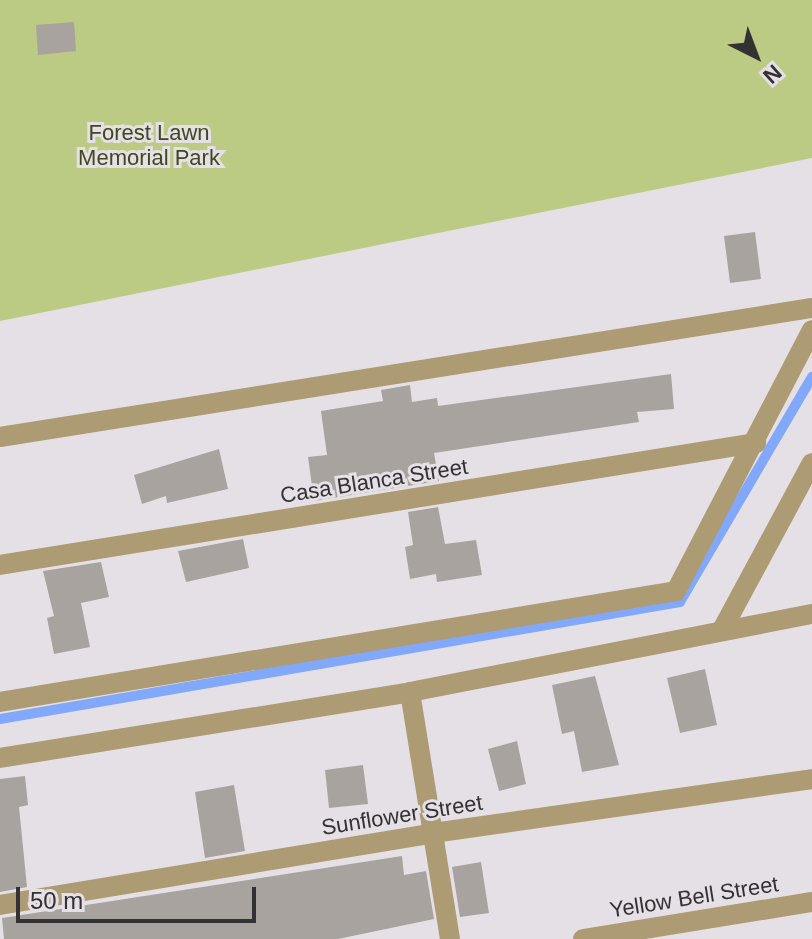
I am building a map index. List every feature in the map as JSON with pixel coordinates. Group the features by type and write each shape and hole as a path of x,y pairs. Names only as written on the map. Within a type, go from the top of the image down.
{"street":[{"path":"0,437 812,308"},
{"path":"0,702 676,591 756,443 812,330"},
{"name":"Casa Blanca Street","path":"0,565 756,443"},
{"path":"723,628 804,490 812,463"},
{"path":"0,758 410,692 723,628 812,614"},
{"path":"410,692 450,939"},
{"name":"Sunflower Street","path":"0,905 433,833 812,779"},
{"name":"Yellow Bell Street","path":"583,939 812,902"}],"green space":[{"name":"Forest Lawn Memorial Park","path":"0,0 812,0 812,158 0,321"}],"building":[{"path":"74,22 76,51 38,55 36,25"},
{"path":"755,232 761,279 730,283 724,236"},
{"path":"671,374 674,409 637,412 639,422 434,453 439,481 314,501 308,457 327,455 321,411 383,401 381,390 410,385 412,402 437,398 438,406"},
{"path":"219,449 228,489 167,503 166,496 142,504 134,475"},
{"path":"438,507 445,544 476,540 482,575 437,582 436,574 410,579 405,547 413,545 408,512"},
{"path":"243,539 249,568 186,582 178,551"},
{"path":"101,562 109,597 81,603 90,647 54,654 47,618 54,616 43,571"},
{"path":"705,669 717,725 680,733 667,678"},
{"path":"595,676 619,765 582,772 574,731 562,734 552,685"},
{"path":"517,741 526,784 499,791 488,749"},
{"path":"363,765 368,804 329,808 325,770"},
{"path":"25,776 28,805 19,807 27,887 0,892 0,779"},
{"path":"234,785 245,851 205,858 195,792"},
{"path":"402,856 404,875 426,871 434,919 338,939 4,939 2,918"},
{"path":"481,862 489,913 460,917 452,867"}],"waterway":[{"path":"0,719 680,602 812,377"}]}
